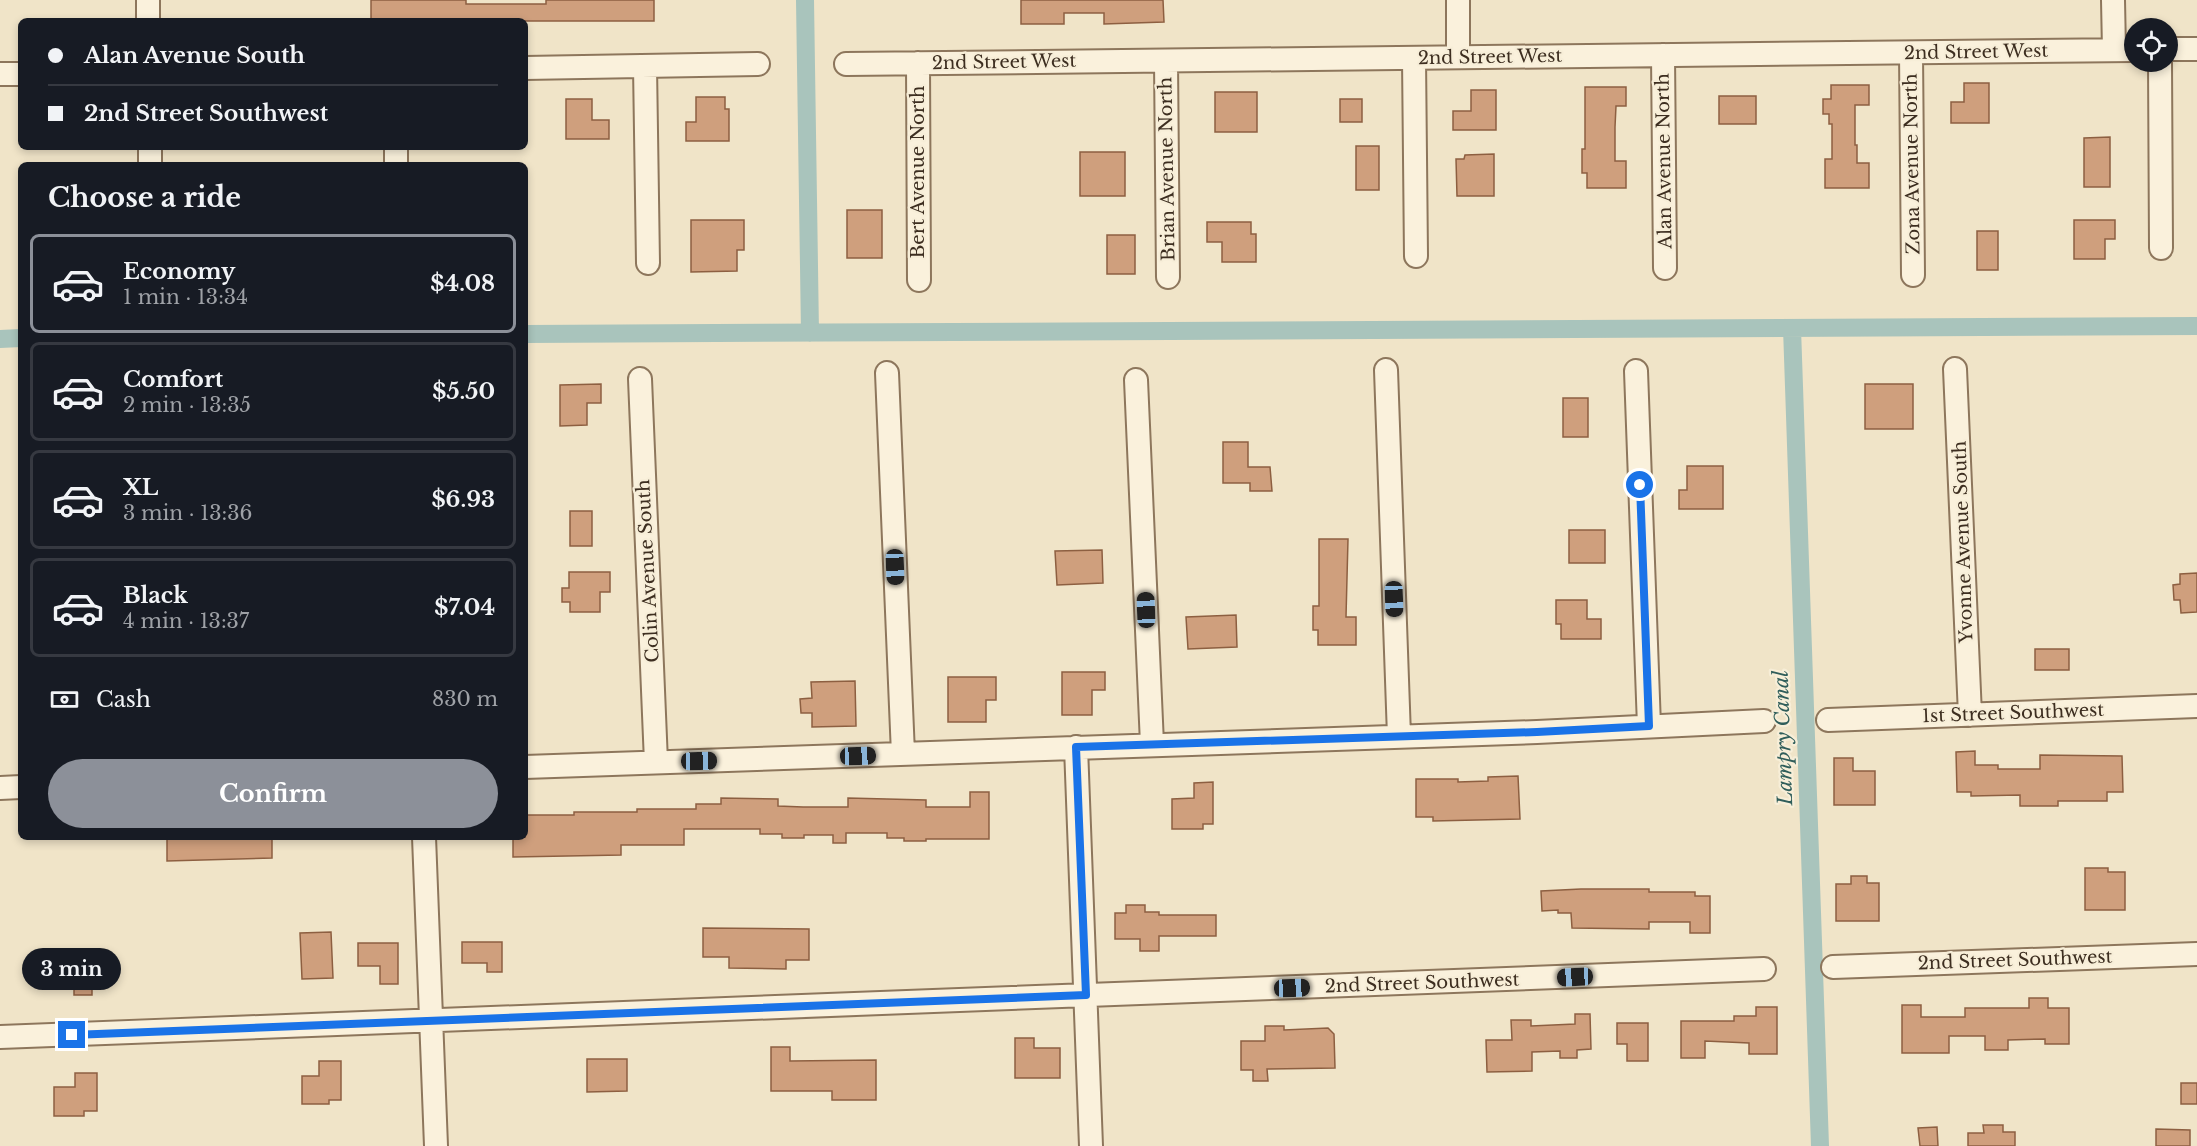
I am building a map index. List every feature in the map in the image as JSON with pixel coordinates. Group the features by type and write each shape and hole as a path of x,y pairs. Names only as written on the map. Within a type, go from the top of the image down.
{"street":[{"path":"148,0 148,18"},
{"path":"1458,0 1458,57"},
{"path":"2113,0 2124,50"},
{"path":"2178,50 2197,49"},
{"name":"2nd Street West","path":"846,64 2124,50"},
{"name":"Zona Avenue North","path":"1911,53 1913,275"},
{"name":"Alan Avenue North","path":"1663,55 1665,268"},
{"path":"1414,58 1416,255"},
{"name":"Brian Avenue North","path":"1166,61 1168,277"},
{"name":"Bert Avenue North","path":"918,63 919,280"},
{"path":"528,68 758,64"},
{"path":"645,66 648,263"},
{"path":"2160,72 2162,248"},
{"path":"0,74 18,74"},
{"name":"Yvonne Avenue South","path":"1955,369 1970,715"},
{"path":"1386,370 1399,736"},
{"path":"1636,371 1649,726"},
{"path":"887,374 903,754"},
{"name":"Colin Avenue South","path":"640,379 656,762"},
{"path":"1136,380 1152,744"},
{"name":"1st Street Southwest","path":"1828,720 2197,706"},
{"path":"528,767 1764,721"},
{"path":"1076,747 1091,1146"},
{"path":"0,788 18,787"},
{"path":"424,840 436,1146"},
{"name":"2nd Street Southwest","path":"1833,967 2197,954"},
{"name":"2nd Street Southwest","path":"0,1037 1764,969"}],"building":[{"path":"371,0 466,0 466,4 546,4 546,0 654,0 654,21 371,18"},
{"path":"1021,0 1163,0 1164,22 1104,24 1104,13 1064,13 1064,24 1021,24"},
{"path":"1964,83 1989,83 1989,123 1951,123 1951,102 1964,102"},
{"path":"1831,85 1869,85 1869,105 1855,105 1855,145 1857,145 1857,163 1869,163 1869,188 1825,188 1825,159 1832,159 1832,124 1829,124 1829,114 1823,114 1823,99 1831,99"},
{"path":"1585,87 1626,87 1626,106 1616,106 1615,161 1626,161 1626,188 1587,188 1587,173 1582,173 1582,149 1585,149"},
{"path":"1471,90 1496,90 1496,130 1453,130 1453,111 1471,111"},
{"path":"1215,92 1257,92 1257,132 1215,132"},
{"path":"1719,96 1756,96 1756,124 1719,124"},
{"path":"696,97 725,97 725,109 729,109 729,141 686,141 686,122 696,122"},
{"path":"566,99 592,99 592,120 609,120 609,139 566,139"},
{"path":"1340,99 1362,99 1362,122 1340,122"},
{"path":"2110,137 2110,187 2084,187 2084,138"},
{"path":"1356,146 1379,146 1379,190 1356,190"},
{"path":"1080,152 1125,152 1125,196 1080,196"},
{"path":"1494,154 1494,196 1457,196 1456,159 1464,159 1465,155"},
{"path":"847,210 882,210 882,258 847,258"},
{"path":"691,220 744,220 744,250 737,250 737,271 691,272"},
{"path":"2074,220 2115,220 2115,239 2105,239 2105,259 2074,259"},
{"path":"1207,222 1251,222 1251,234 1256,234 1256,262 1222,262 1222,242 1207,242"},
{"path":"1977,231 1998,231 1998,270 1977,270"},
{"path":"1107,235 1135,235 1135,274 1107,274"},
{"path":"601,384 601,403 587,403 587,425 560,426 560,385"},
{"path":"1865,384 1913,384 1913,429 1865,429"},
{"path":"1563,398 1588,398 1588,437 1563,437"},
{"path":"1223,442 1248,442 1248,467 1270,467 1272,491 1250,491 1250,483 1223,483"},
{"path":"1687,466 1723,466 1723,509 1679,509 1679,490 1687,490"},
{"path":"570,511 592,511 592,546 570,546"},
{"path":"1569,530 1605,530 1605,563 1569,563"},
{"path":"1319,539 1348,539 1346,617 1356,617 1356,645 1318,645 1318,630 1313,630 1313,606 1319,606"},
{"path":"1102,550 1103,583 1057,585 1055,551"},
{"path":"569,572 610,572 610,592 600,592 600,612 570,612 570,602 562,602 562,588 569,588"},
{"path":"2197,573 2197,612 2181,613 2180,600 2174,600 2173,585 2180,584 2180,574"},
{"path":"1556,600 1587,600 1587,619 1601,619 1601,639 1561,639 1561,624 1556,624"},
{"path":"1236,615 1237,647 1188,649 1186,617"},
{"path":"2035,649 2069,649 2069,670 2035,670"},
{"path":"1062,672 1105,672 1105,690 1092,690 1092,715 1062,715"},
{"path":"948,677 996,677 996,700 986,700 986,722 948,722"},
{"path":"855,681 856,726 812,727 812,713 801,713 800,699 812,698 811,682"},
{"path":"1975,751 1975,765 1998,765 1998,769 2040,769 2040,755 2122,756 2123,792 2107,792 2107,801 2058,801 2058,806 2020,806 2020,795 1971,796 1971,792 1957,792 1956,752"},
{"path":"1834,758 1853,758 1853,771 1875,771 1875,805 1834,805"},
{"path":"1518,776 1520,819 1433,821 1433,817 1416,817 1416,779 1458,779 1458,782 1488,781 1488,777"},
{"path":"1213,782 1213,824 1203,824 1203,829 1172,829 1172,799 1194,798 1194,783"},
{"path":"970,792 989,792 989,839 904,841 904,838 887,838 887,833 846,833 846,843 833,843 833,835 782,838 782,834 760,834 760,829 684,829 684,845 621,845 621,855 513,857 513,840 528,840 528,815 637,812 637,809 696,809 696,804 721,804 721,798 778,799 778,806 803,807 848,807 848,798 926,800 926,807 970,807"},
{"path":"167,840 272,840 272,858 167,861"},
{"path":"2085,868 2108,868 2108,872 2125,872 2125,910 2085,910"},
{"path":"1851,876 1867,876 1867,883 1879,883 1879,921 1836,921 1836,884 1851,884"},
{"path":"1649,889 1649,892 1695,892 1695,896 1710,896 1710,933 1690,933 1690,922 1649,922 1649,929 1572,928 1571,913 1558,913 1558,910 1542,911 1541,891"},
{"path":"1126,905 1145,905 1145,912 1159,912 1159,915 1216,915 1216,936 1159,936 1159,951 1140,951 1140,939 1115,939 1115,913 1126,913"},
{"path":"703,928 809,929 809,960 786,960 786,969 729,968 729,957 703,957"},
{"path":"331,932 333,978 302,979 300,933"},
{"path":"462,942 502,942 502,972 487,972 487,963 462,963"},
{"path":"358,943 398,943 398,984 380,984 380,966 358,966"},
{"path":"92,956 92,995 74,995 74,985 49,985 49,957"},
{"path":"2029,998 2048,998 2048,1008 2069,1008 2069,1044 2045,1044 2045,1039 2008,1040 2008,1050 1985,1050 1985,1036 1949,1036 1949,1053 1902,1053 1902,1005 1921,1005 1921,1017 1965,1017 1965,1008 2029,1008"},
{"path":"1756,1007 1777,1007 1777,1054 1749,1054 1749,1043 1705,1041 1705,1058 1681,1058 1681,1021 1734,1021 1734,1016 1756,1016"},
{"path":"1575,1014 1590,1014 1591,1049 1577,1050 1577,1058 1560,1058 1560,1051 1532,1052 1532,1071 1487,1072 1486,1040 1512,1040 1511,1020 1531,1020 1531,1026 1575,1024"},
{"path":"1617,1023 1648,1023 1648,1061 1627,1061 1627,1044 1617,1044"},
{"path":"1265,1026 1284,1026 1284,1030 1328,1028 1334,1034 1335,1068 1267,1069 1268,1081 1253,1081 1253,1070 1241,1070 1241,1041 1265,1041"},
{"path":"1015,1038 1034,1038 1034,1048 1060,1048 1060,1078 1015,1078"},
{"path":"771,1047 790,1047 790,1061 876,1060 876,1100 832,1100 832,1091 771,1091"},
{"path":"587,1059 627,1059 627,1091 587,1092"},
{"path":"319,1061 341,1061 341,1100 329,1100 329,1104 302,1104 302,1076 319,1076"},
{"path":"75,1073 97,1073 97,1111 84,1111 84,1116 54,1116 54,1087 75,1087"},
{"path":"2181,1083 2197,1083 2197,1104 2181,1104"},
{"path":"1983,1125 2003,1125 2003,1132 2015,1132 2015,1146 1968,1146 1968,1133 1984,1133"},
{"path":"1937,1127 1938,1146 1920,1146 1918,1128"},
{"path":"2156,1129 2190,1130 2190,1146 2156,1146"}],"waterway":[{"path":"805,0 810,333"},
{"path":"528,334 2197,326"},
{"name":"Lampry Canal","path":"1792,328 1820,1146"},
{"path":"0,339 18,338"}],"route":[{"path":"72,1035 1086,995 1076,747 1537,732 1649,726 1640,485"}]}
